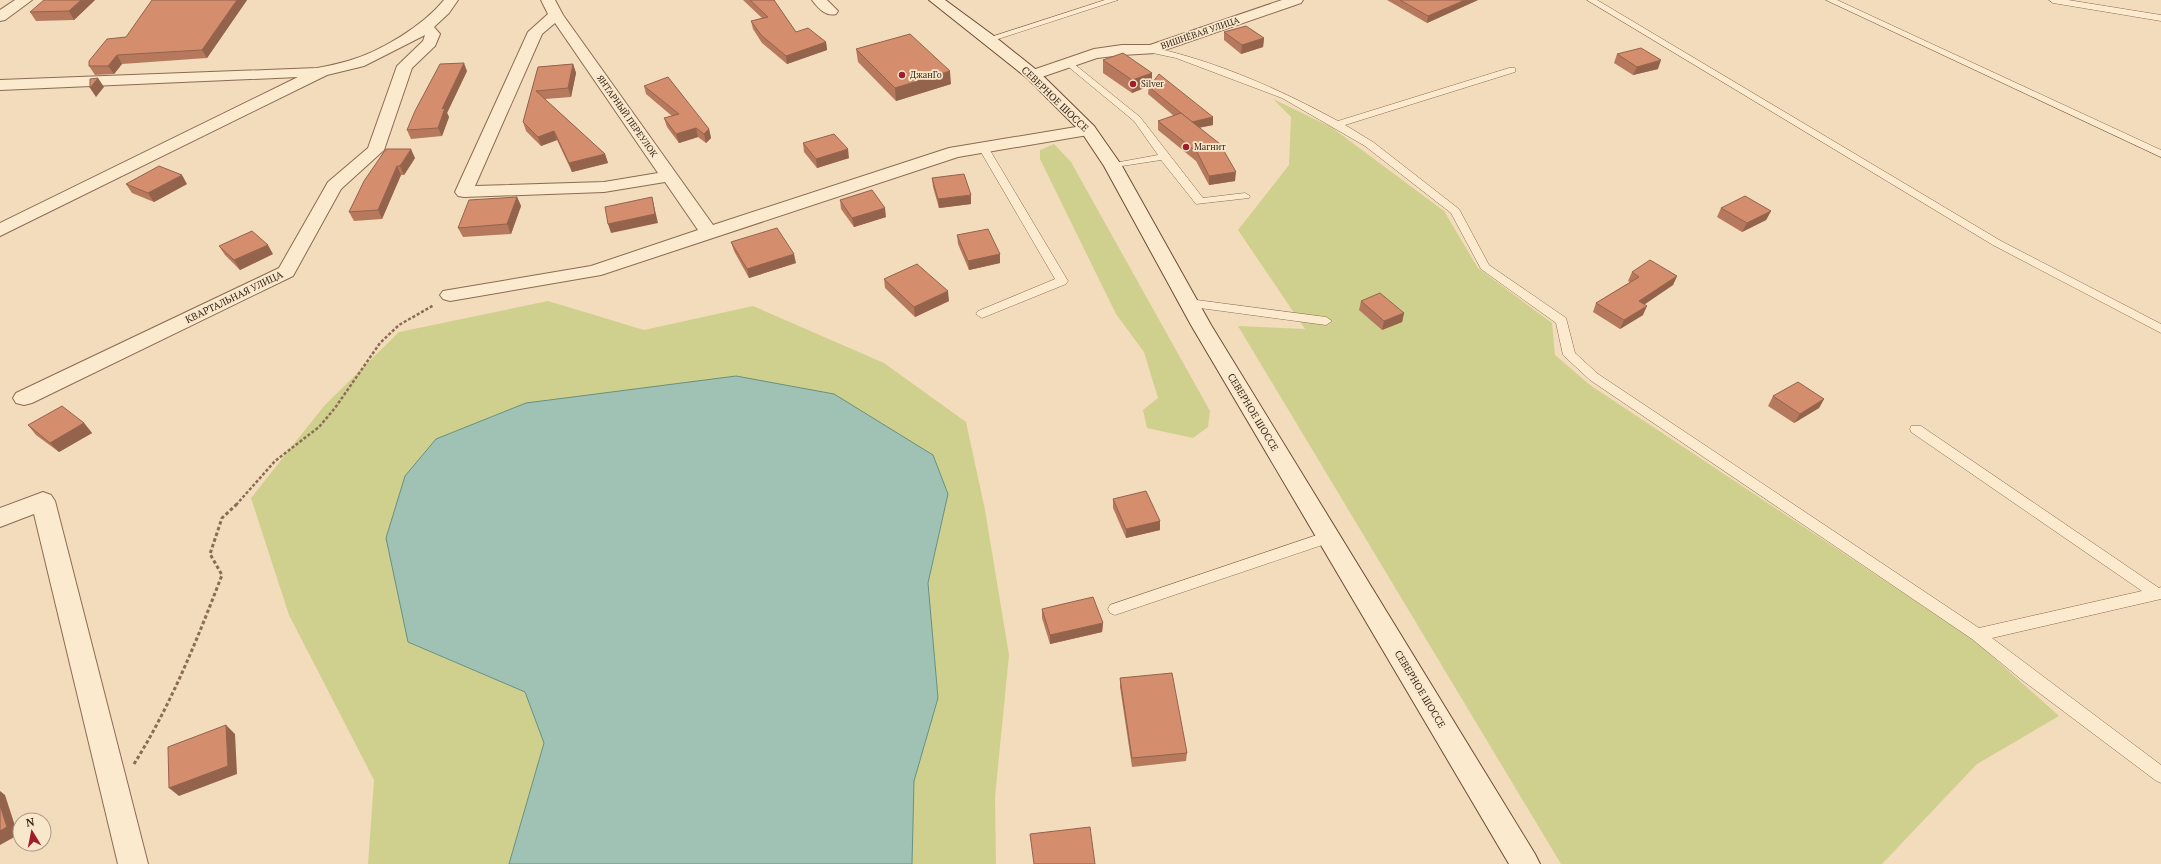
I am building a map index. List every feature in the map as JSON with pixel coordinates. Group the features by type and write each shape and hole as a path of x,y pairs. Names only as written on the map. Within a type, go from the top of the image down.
{"street":[{"path":"0,17 24,0"},
{"path":"0,85 321,72 362,62 426,27 446,8 451,0"},
{"name":"ЯНТАРНЫЙ ПЕРЕУЛОК","path":"548,0 556,15 709,232"},
{"path":"819,0 831,11"},
{"name":"СЕВЕРНОЕ ШОССЕ","path":"936,0 989,39 1033,75 1088,130 1113,166 1189,303 1525,864"},
{"name":"ВИШНЁВАЯ УЛИЦА","path":"1033,75 1068,62 1101,53 1122,50 1151,50 1296,0"},
{"path":"556,15 536,32 464,192 604,187 670,176"},
{"name":"КВАРТАЛЬНАЯ УЛИЦА","path":"24,398 286,272 334,186 376,150 405,66 430,43 433,34 426,27"},
{"path":"0,230 321,72"},
{"path":"450,295 594,271 955,152 1088,130"},
{"path":"0,518 43,501 132,864"}],"lane":[{"path":"989,39 1114,0"},
{"path":"1591,0 1997,243 2161,329"},
{"path":"1830,0 2161,154"},
{"path":"2053,0 2161,18"},
{"path":"1151,50 1179,56 1285,96 1337,124 1369,144 1456,211 1485,267 1562,321 1569,355 1594,377 1977,635 2027,676 2161,775"},
{"path":"1068,62 1137,119 1164,157 1200,202 1245,196"},
{"path":"1337,124 1512,70"},
{"path":"982,314 1062,281 983,147"},
{"path":"1113,166 1164,157"},
{"path":"1189,303 1326,321"},
{"path":"1916,429 2159,594"},
{"path":"1115,609 1329,538"},
{"path":"1977,635 2159,594"}],"path":[{"path":"115,794 147,746 188,662 211,604 222,575 210,554 222,518 248,494 275,461 319,427 335,408 380,343 399,325 450,295"}],"green space":[{"path":"1273,99 1331,127 1444,211 1478,268 1552,323 1555,355 1590,385 1974,640 2059,716 1977,764 1882,864 1561,864 1238,326 1305,329 1238,230 1289,165 1291,117"},
{"path":"1054,144 1071,162 1210,411 1208,427 1193,438 1147,428 1143,410 1158,398 1144,352 1116,314 1040,159 1040,150"},
{"path":"548,301 644,330 753,306 884,363 966,422 985,510 1009,655 995,797 996,864 912,864 914,781 938,698 928,583 948,494 408,642 525,692 544,743 509,864 368,864 374,780 289,615 251,498 324,406 399,332"}],"shaded area":[{"path":"736,376 834,394 933,455 948,494 928,583 938,698 914,781 912,864 509,864 544,743 525,692 408,642 386,538 405,476 436,439 526,403"}],"building":[{"path":"44,0 81,0 69,11 30,12"},
{"path":"152,0 237,0 202,50 117,55 108,66 89,66 89,61 107,39 126,37"},
{"path":"750,0 774,0 796,32 808,28 826,42 786,56 761,35 751,21 768,17"},
{"path":"1400,0 1465,0 1428,16"},
{"path":"1246,26 1264,38 1242,45 1224,32"},
{"path":"910,34 950,71 895,88 856,49"},
{"path":"1641,48 1661,60 1637,67 1617,54"},
{"path":"1123,53 1152,73 1132,80 1103,60"},
{"path":"464,63 442,109 445,108 438,128 407,130 415,111 440,64"},
{"path":"573,64 568,88 536,91 605,154 569,163 554,131 538,137 523,122 538,67"},
{"path":"1159,74 1213,117 1192,122 1149,87"},
{"path":"668,77 709,129 704,134 696,128 676,134 664,118 679,114 644,86"},
{"path":"98,78 90,88 90,79"},
{"path":"1181,113 1220,144 1236,172 1209,176 1197,152 1158,121"},
{"path":"834,134 848,149 816,159 803,143"},
{"path":"386,149 411,149 400,166 397,166 378,210 349,212 364,181"},
{"path":"159,166 182,175 148,193 126,184"},
{"path":"964,174 971,195 938,199 932,178"},
{"path":"872,190 885,208 852,218 840,200"},
{"path":"1745,196 1771,211 1747,223 1721,208"},
{"path":"517,197 507,224 458,228 469,200"},
{"path":"652,197 655,214 608,224 605,207"},
{"path":"777,228 794,254 747,269 731,242"},
{"path":"988,229 1000,254 968,261 957,235"},
{"path":"252,231 268,245 234,260 219,246"},
{"path":"1650,260 1677,276 1639,301 1647,306 1624,320 1596,303 1639,277 1632,272"},
{"path":"917,264 948,291 914,307 884,279"},
{"path":"1380,293 1404,313 1384,321 1361,301"},
{"path":"1798,382 1824,399 1800,414 1773,396"},
{"path":"62,406 84,423 50,443 28,425"},
{"path":"1146,491 1160,521 1126,529 1113,499"},
{"path":"1093,597 1103,623 1050,635 1042,609"},
{"path":"1172,673 1187,753 1132,758 1120,678"},
{"path":"226,725 228,766 169,788 168,747"},
{"path":"0,805 7,827 0,831"},
{"path":"1090,827 1095,864 1034,864 1030,834"}],"place":[{"name":"ДжанГо","path":"902,75"},
{"name":"Silver","path":"1133,84"},
{"name":"Магнит","path":"1186,147"}]}
